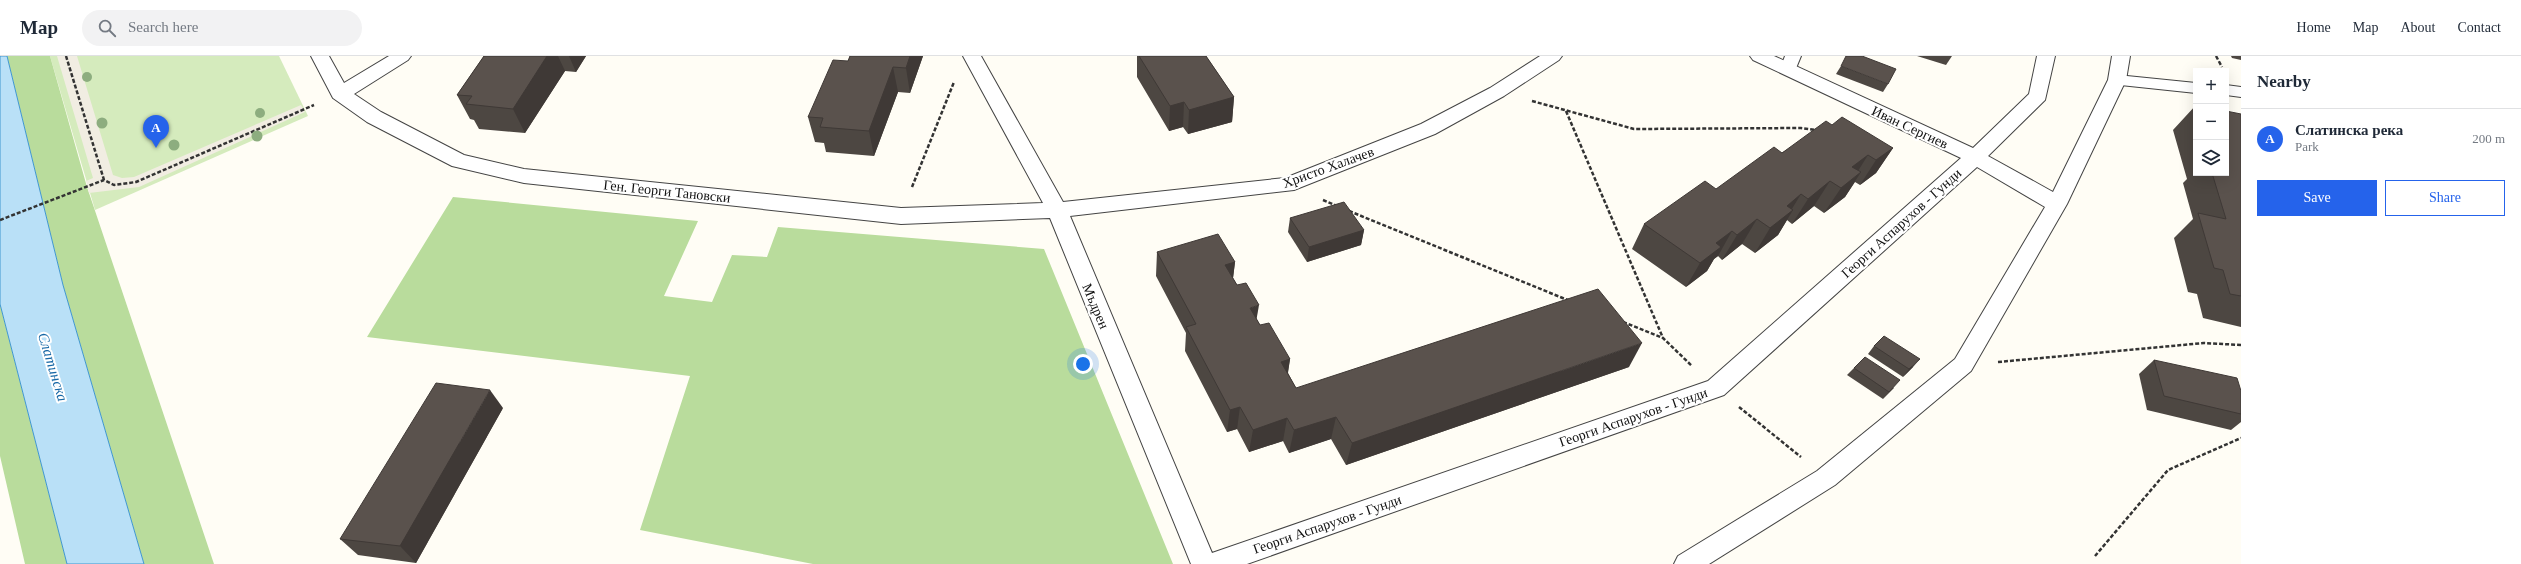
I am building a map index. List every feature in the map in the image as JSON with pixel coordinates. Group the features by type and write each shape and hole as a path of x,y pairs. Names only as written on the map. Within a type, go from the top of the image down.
{"street":[{"name":"Ген. Георги Тановски","path":"320,56 340,94 374,117 459,161 524,176 901,216 1057,210"},
{"path":"340,94 402,56"},
{"name":"Мъдрен","path":"972,56 1057,210 1204,564"},
{"name":"Христо Халачев","path":"1057,210 1287,185 1428,129 1497,92 1553,56"},
{"name":"Иван Сергиев","path":"1759,56 1790,63 1975,157 2057,204"},
{"name":"Георги Аспарухов - Гунди","path":"1214,564 1716,388 1975,157 2038,96 2046,56"},
{"path":"1687,564 1826,478 1963,365 2057,204 2117,80 2121,56"}],"lane":[{"path":"2117,80 2193,88"},
{"path":"2229,90 2241,92"}],"path":[{"path":"66,56 104,180 114,185 136,182 340,94"},
{"path":"901,216 956,78"},
{"path":"1497,92 1634,129 1801,128 1824,131"},
{"path":"1566,111 1663,338"},
{"path":"0,220 104,180"},
{"path":"1287,185 1338,206"},
{"path":"1346,209 1575,302"},
{"path":"1619,320 1663,338 1716,388 1826,478"},
{"path":"1963,365 2204,343 2241,345"},
{"path":"2095,556 2168,470 2241,438"}],"green space":[{"path":"7,56 50,56 87,187 214,564 144,564 63,285"},
{"path":"50,56 279,56 308,116 95,210"},
{"path":"453,197 698,221 664,296 712,302 732,255 767,257 778,227 1044,249 1173,564 813,564 640,530 690,376 367,337"},
{"path":"0,304 67,564 25,564 0,456"}],"shaded area":[{"path":"57,56 77,56 113,175 122,178 134,177 301,105 305,112 139,187 89,193 86,181 93,178"}],"water":[{"name":"Слатинска","path":"0,56 7,56 63,285 144,564 67,564 0,304"}],"building":[{"path":"484,56 547,56 513,109 466,104 472,96 457,95"},
{"path":"850,56 910,56 906,68 893,67 869,131 820,127 823,118 808,117 833,60 848,61"},
{"path":"1139,56 1206,56 1234,97 1189,110 1184,102 1170,106"},
{"path":"1846,56 1862,56 1896,69 1888,84 1841,66"},
{"path":"2229,112 2241,114 2241,296 2230,294 2223,270 2214,268 2198,213 2226,219 2213,176 2229,176"},
{"path":"1842,117 1893,148 1876,160 1868,155 1852,167 1861,172 1841,188 1830,181 1808,199 1801,194 1787,206 1793,210 1770,228 1757,219 1737,235 1732,231 1716,243 1721,247 1700,263 1644,224 1705,181 1716,189 1774,147 1782,153 1826,121 1832,125"},
{"path":"1344,202 1364,230 1309,247 1290,218"},
{"path":"1218,234 1235,262 1225,265 1237,285 1246,283 1259,305 1250,308 1260,325 1269,323 1290,359 1281,362 1296,388 1598,289 1642,343 1352,443 1336,417 1294,430 1287,418 1253,430 1240,407 1230,410 1186,327 1196,324 1157,252"},
{"path":"1884,336 1920,359 1909,369 1874,346"},
{"path":"1865,357 1900,380 1889,392 1854,368"},
{"path":"2154,360 2237,378 2241,391 2241,414 2164,396"},
{"path":"436,383 490,390 400,546 340,539"}],"place":[{"name":"Слатинска река","path":"156,148"}]}
